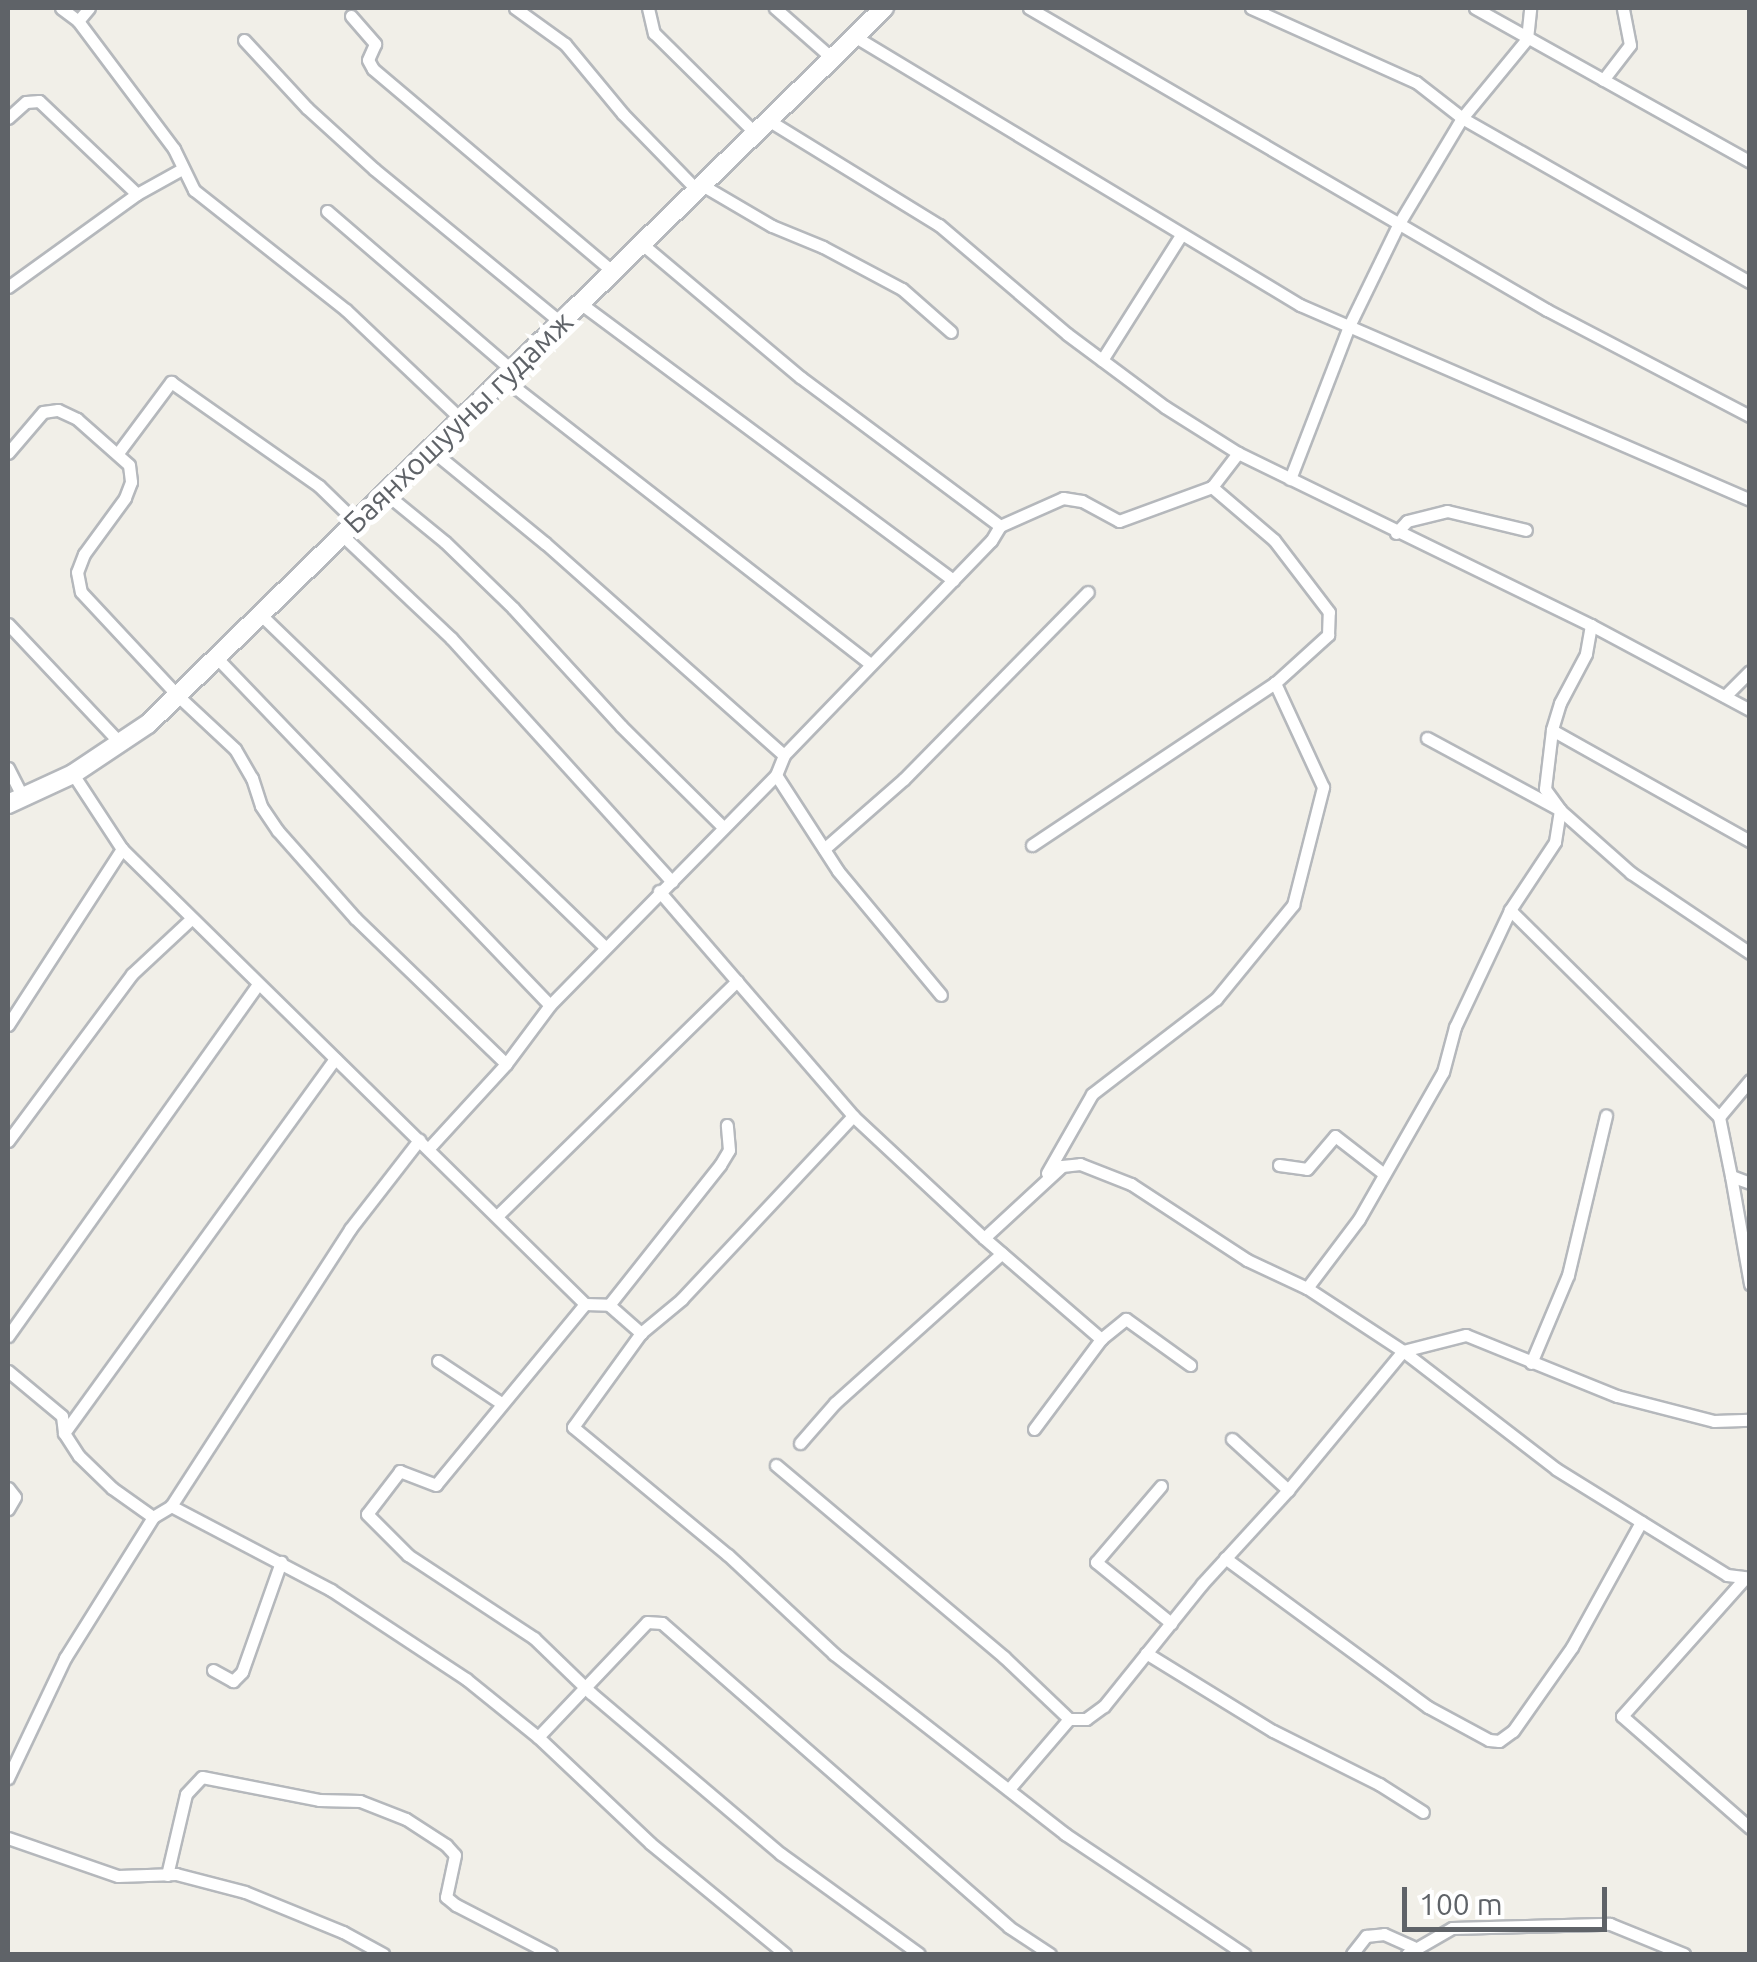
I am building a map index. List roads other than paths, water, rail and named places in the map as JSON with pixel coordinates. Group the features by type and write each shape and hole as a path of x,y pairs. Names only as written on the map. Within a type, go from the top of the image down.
{"main road":[{"name":"Баянхошууны гудамж","path":"15,800 73,774 120,743 177,696 884,8"}],"street":[{"path":"62,8 78,20 174,149 194,190 346,310 461,419"},
{"path":"78,20 89,8"},
{"path":"515,8 565,44 623,114 699,188 902,289 951,332"},
{"path":"648,8 654,33 761,126 939,224 1102,360 1238,453 1591,625 1750,710"},
{"path":"775,8 832,58"},
{"path":"1029,8 1546,310 1750,416"},
{"path":"1251,8 1416,82 1462,118 1750,282"},
{"path":"1475,8 1750,162"},
{"path":"1290,480 1349,326 1398,224 1462,118 1527,38 1530,8"},
{"path":"1603,80 1630,45 1624,8"},
{"path":"352,16 376,44 368,60 372,69 613,272"},
{"path":"854,36 1300,305 1750,500"},
{"path":"244,40 307,108 374,169 560,322"},
{"path":"8,118 26,102 39,101 137,194"},
{"path":"8,287 137,194 182,169"},
{"path":"327,211 507,374 869,663"},
{"path":"1102,360 1181,235"},
{"path":"642,243 800,377 1000,526"},
{"path":"580,303 953,580"},
{"path":"118,454 171,382 319,486 356,522"},
{"path":"8,453 43,412 58,410 77,419 129,465 130,482 125,498 84,554 77,572 81,592 177,696 235,748 278,831 342,903 506,1064"},
{"path":"430,449 545,543 784,755"},
{"path":"8,1778 65,1658 153,1516 171,1506 350,1229 424,1144 506,1064 550,1005 776,775 784,755 1000,526 1063,498 1082,500 1119,521 1212,486 1238,453"},
{"path":"1032,845 1275,684 1328,635 1329,612 1274,540 1212,486"},
{"path":"386,492 512,608 621,726 723,827"},
{"path":"1396,533 1406,521 1447,510 1526,530"},
{"path":"342,535 451,638 672,882"},
{"path":"824,850 904,780 1088,592"},
{"path":"260,614 605,947"},
{"path":"8,624 120,743"},
{"path":"1591,625 1586,654 1560,703 1552,730 1545,789 1560,810 1631,873 1750,953"},
{"path":"216,657 550,1005"},
{"path":"1725,696 1750,671"},
{"path":"1043,1182 1092,1094 1216,999 1293,905 1324,788 1275,684"},
{"path":"1552,730 1750,841"},
{"path":"1427,738 1560,810"},
{"path":"8,768 15,800"},
{"path":"73,774 122,849 256,985 585,1304 609,1305 641,1333"},
{"path":"776,775 824,850 941,995"},
{"path":"1307,1288 1359,1219 1444,1072 1455,1027 1510,910 1555,842 1560,810"},
{"path":"8,1025 122,849"},
{"path":"659,892 853,1116 984,1238 1101,1339"},
{"path":"1510,910 1719,1117 1750,1284"},
{"path":"8,1141 132,974 190,919"},
{"path":"497,1216 738,981"},
{"path":"8,1336 256,985"},
{"path":"64,1433 335,1059"},
{"path":"1719,1117 1750,1080"},
{"path":"1531,1364 1568,1275 1606,1115"},
{"path":"853,1116 682,1299 641,1333 573,1426 728,1555 834,1654 1065,1834 1244,1954"},
{"path":"609,1305 720,1165 729,1150 727,1125"},
{"path":"1280,1165 1307,1169 1335,1136 1384,1174"},
{"path":"984,1238 1062,1166 1080,1164 1132,1184 1247,1260 1307,1288 1403,1351 1556,1469 1728,1576 1747,1578"},
{"path":"1730,1176 1750,1183"},
{"path":"800,1444 835,1403 1002,1253"},
{"path":"585,1304 436,1485 400,1470 366,1514 408,1555 534,1638 584,1686 781,1854 919,1954"},
{"path":"1034,1429 1101,1339 1126,1319 1190,1365"},
{"path":"776,1465 1004,1657 1069,1719 1086,1719 1104,1706 1403,1351 1466,1335 1617,1396 1714,1422 1750,1420"},
{"path":"438,1360 500,1403"},
{"path":"8,1371 62,1416 64,1433 90,1467 153,1516"},
{"path":"1232,1439 1288,1490"},
{"path":"1161,1486 1096,1562 1171,1623"},
{"path":"8,1488 14,1497 8,1509"},
{"path":"171,1506 281,1562 436,1658 538,1736 650,1843 785,1954"},
{"path":"1225,1558 1428,1707 1489,1740 1500,1740 1513,1730 1572,1647 1641,1522"},
{"path":"213,1670 233,1681 242,1672 281,1562"},
{"path":"1747,1578 1622,1716 1750,1828"},
{"path":"538,1736 647,1622 662,1623 1009,1928 1050,1954"},
{"path":"1146,1653 1273,1731 1379,1784 1423,1812"},
{"path":"1009,1789 1069,1719"},
{"path":"167,1875 186,1794 202,1777 319,1800 360,1801 406,1820 446,1845 455,1855 446,1896 551,1954"},
{"path":"8,1838 118,1876 167,1875 246,1892 383,1954"},
{"path":"1352,1954 1366,1936 1384,1934 1410,1951 1452,1928 1610,1924 1684,1954"}]}
